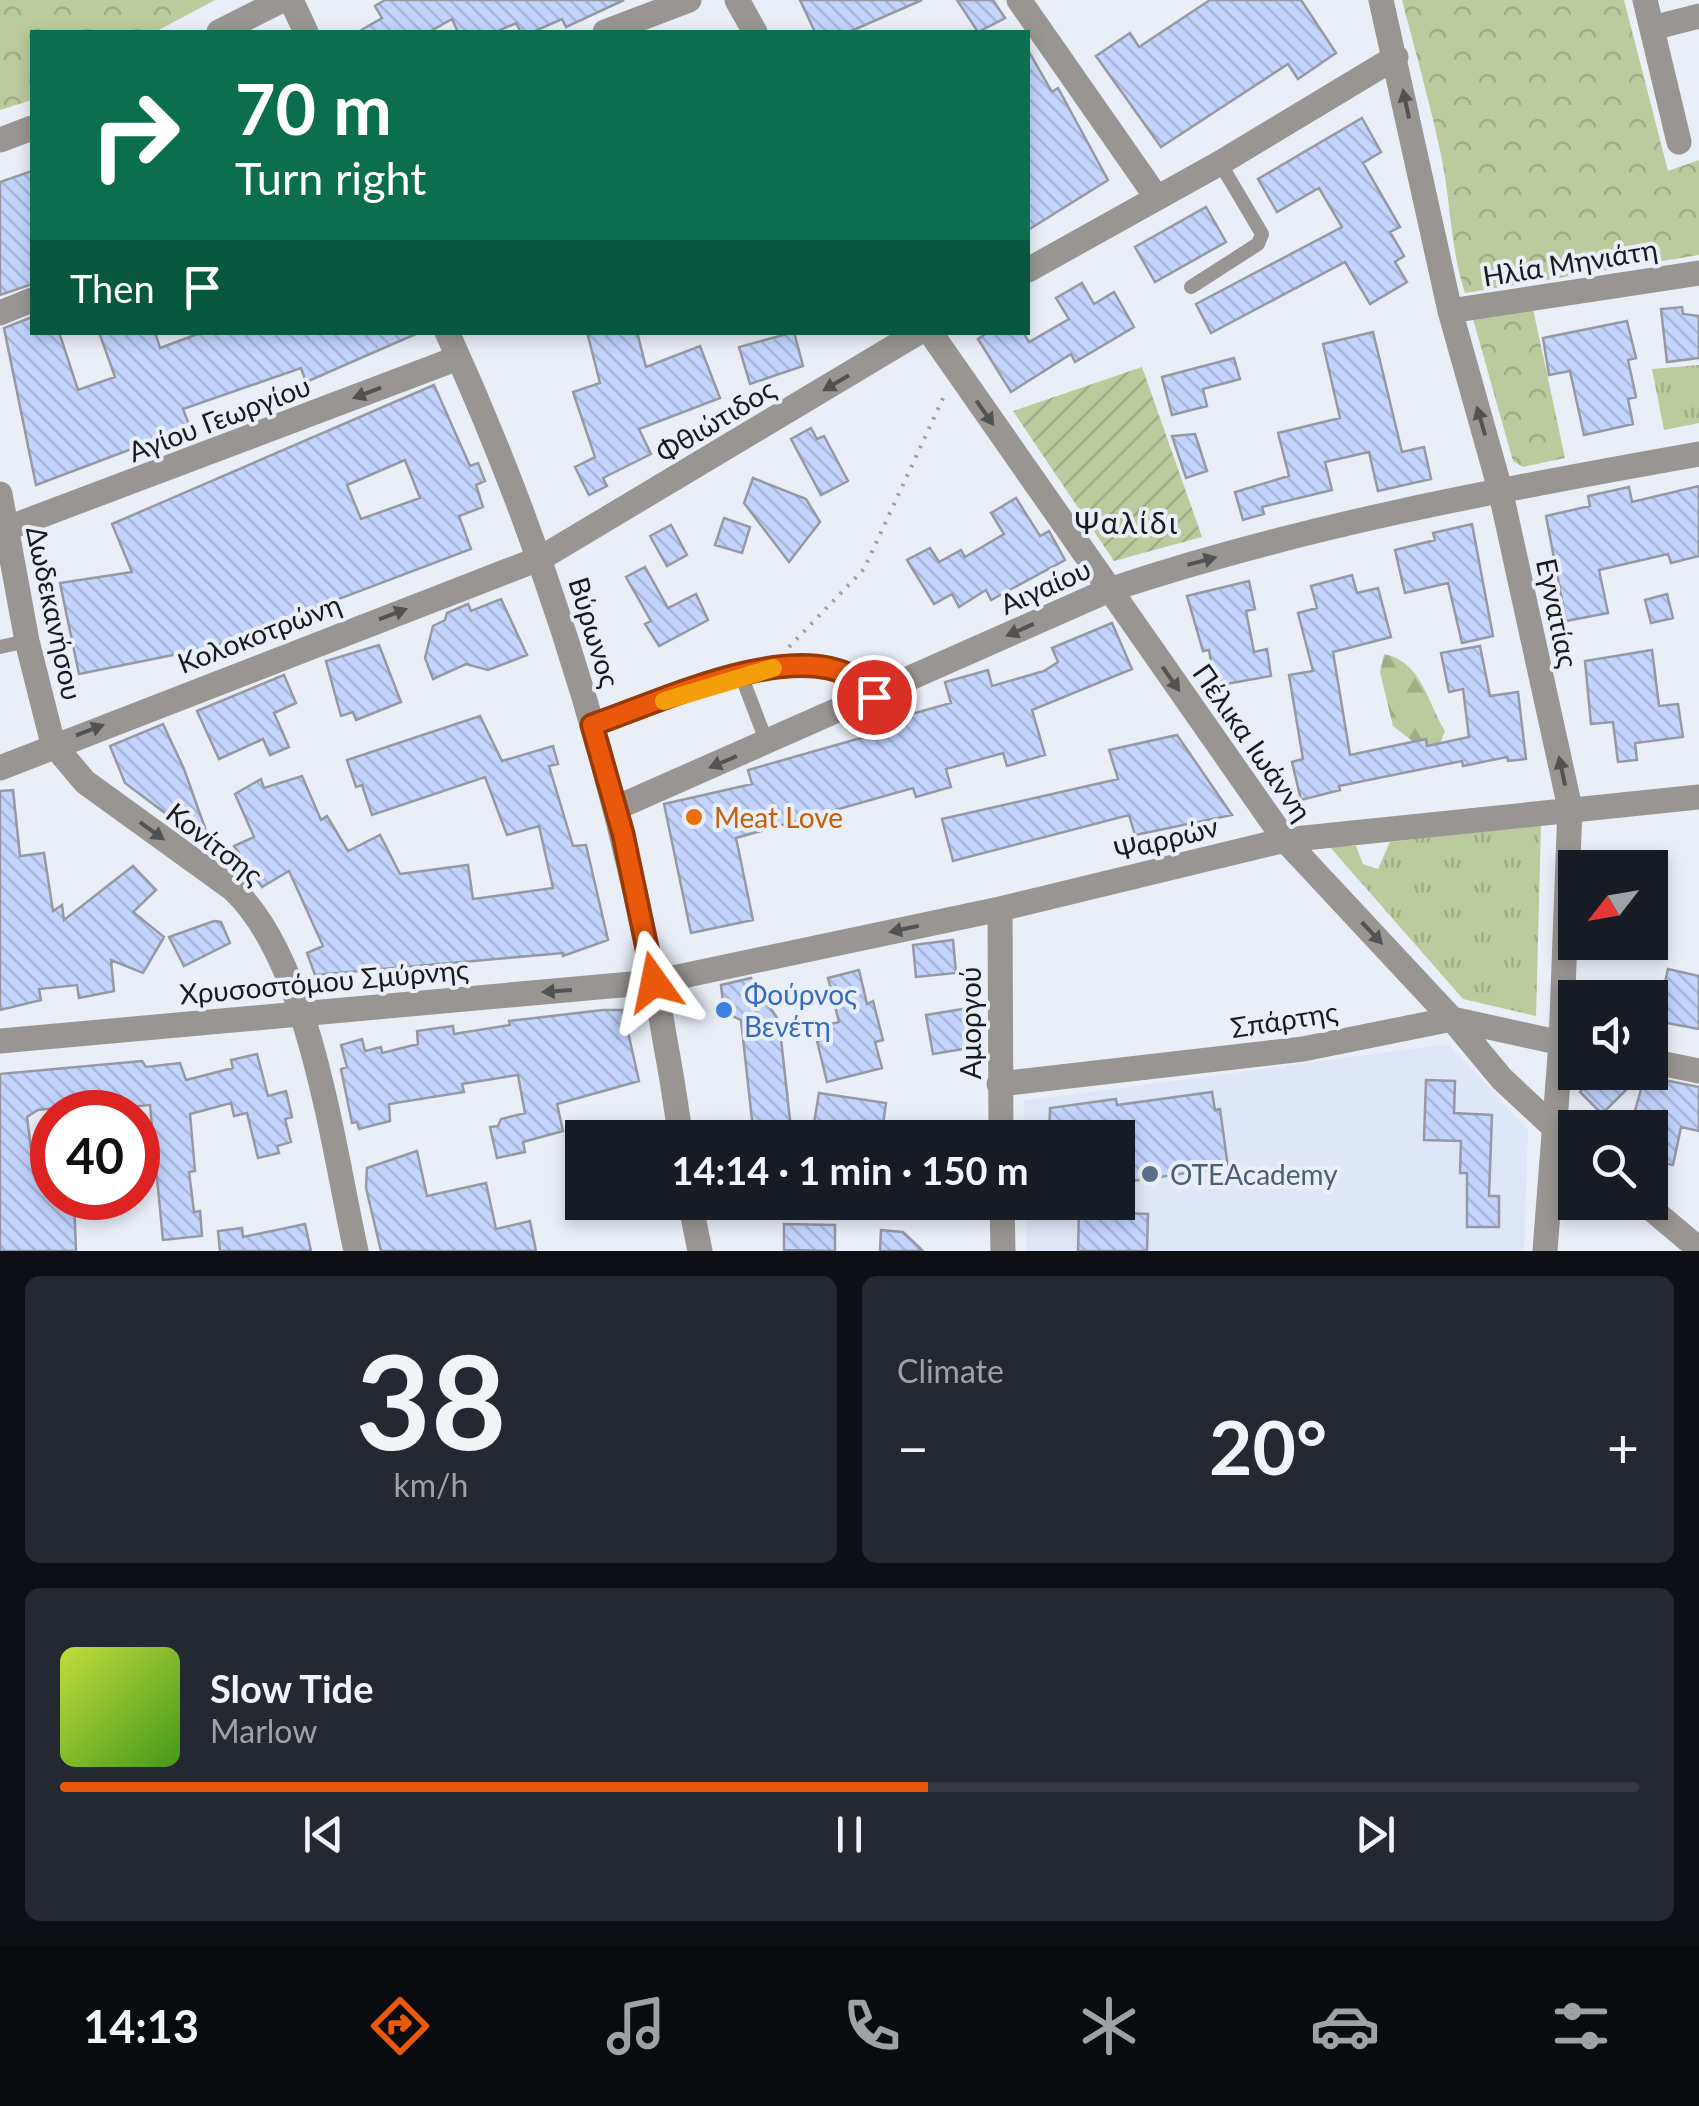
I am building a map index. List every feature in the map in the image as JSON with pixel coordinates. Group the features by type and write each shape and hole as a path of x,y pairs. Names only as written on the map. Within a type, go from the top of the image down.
{"street":[{"path":"610,30 688,0"},
{"path":"737,0 754,30"},
{"path":"1018,0 1155,196"},
{"name":"Εγνατίας","path":"1381,0 1450,311 1500,489 1570,808 1569,980"},
{"path":"1645,0 1680,142"},
{"path":"224,30 292,1 305,30"},
{"path":"1652,28 1699,16"},
{"path":"1030,269 1220,163 1396,57"},
{"path":"0,140 30,129"},
{"name":"Ηλία Μηνιάτη","path":"1450,311 1699,273"},
{"path":"0,313 30,301"},
{"name":"Βύρωνος","path":"448,335 541,558 592,725 616,808 654,982 678,1120"},
{"name":"Φθιώτιδος","path":"541,558 914,335"},
{"name":"Πέλικα Ιωάννη","path":"932,335 1284,840 1452,1019 1502,1079 1558,1133"},
{"name":"Αγίου Γεωργίου","path":"4,531 458,358"},
{"name":"Αιγαίου","path":"616,808 1109,590 1228,554 1500,489 1699,454"},
{"name":"Δωδεκανήσου","path":"0,494 27,641 54,744"},
{"name":"Κολοκοτρώνη","path":"0,768 541,558"},
{"name":"Κονίτσης","path":"54,744 85,782 250,905 283,962 302,1011 356,1251"},
{"name":"Ψαρρών","path":"654,982 1000,909 1284,840 1699,797"},
{"name":"Αμοργού","path":"1000,909 1000,1120"},
{"name":"Χρυσοστόμου Σμύρνης","path":"0,1041 654,982"},
{"name":"Σπάρτης","path":"999,1084 1303,1050 1452,1019 1558,1042"},
{"path":"1668,1065 1699,1071"},
{"name":"Εγνατίας","path":"1545,1251 1552,1128 1559,1090"},
{"path":"694,1220 700,1251"},
{"path":"1002,1220 1003,1251"},
{"path":"1664,1220 1699,1249"}],"lane":[{"path":"1191,287 1258,244 1262,234 1220,163"},
{"path":"0,647 27,641"},
{"path":"592,725 775,667 816,666 852,676 874,697"},
{"path":"741,675 767,743"}],"path":[{"path":"775,667 864,569 940,402 962,378"}],"shaded area":[{"path":"1449,1044 1528,1130 1524,1251 1026,1251 1026,1220 1135,1220 1135,1120 1025,1120 1024,1101"}],"green space":[{"path":"0,0 215,0 159,30 30,30 30,101 0,110"},
{"path":"1402,0 1624,0 1668,171 1699,160 1699,255 1465,293 1439,144"},
{"path":"1533,309 1565,458 1523,467 1513,461 1473,319"},
{"path":"1699,365 1699,423 1664,430 1652,369"},
{"path":"1142,367 1202,537 1114,561 1013,411"},
{"path":"1384,654 1407,665 1422,684 1445,731 1439,746 1424,750 1393,726 1380,672"},
{"path":"1541,824 1536,1016 1463,999 1329,846 1356,846 1363,864 1378,869 1390,842"}],"building":[{"path":"385,0 624,0 566,27 562,19 537,30 520,30 516,23 500,30 457,30 452,19 433,30 361,30 382,18 375,6"},
{"path":"800,0 922,0 854,30 814,30"},
{"path":"957,0 993,0 1005,18 977,30"},
{"path":"1210,0 1301,0 1336,53 1298,79 1288,64 1161,147 1096,56 1130,33 1139,47"},
{"path":"1030,54 1052,92 1058,88 1108,180 1030,229"},
{"path":"1362,118 1381,152 1363,163 1400,227 1390,232 1404,256 1395,262 1407,282 1370,304 1345,262 1211,333 1196,304 1342,227 1319,188 1277,212 1258,179"},
{"path":"30,172 30,285 0,295 0,182"},
{"path":"1206,207 1226,242 1155,282 1135,247"},
{"path":"1082,283 1094,304 1114,292 1134,327 1075,362 1071,354 1011,392 978,339 984,335 1025,335 1029,342 1069,319 1056,298"},
{"path":"1682,307 1683,314 1699,316 1699,358 1667,362 1661,309"},
{"path":"30,318 30,335 60,335 78,390 115,377 100,335 156,335 160,348 195,335 413,335 306,382 301,368 183,409 190,427 36,485 4,328"},
{"path":"1627,321 1636,358 1628,360 1636,397 1628,399 1633,424 1584,435 1570,371 1549,375 1543,338"},
{"path":"1373,332 1402,452 1424,447 1431,479 1378,491 1369,452 1325,462 1332,490 1262,507 1264,514 1243,520 1235,492 1289,476 1278,433 1340,418 1323,344"},
{"path":"588,335 638,335 646,367 700,346 720,398 639,429 651,454 603,478 607,486 589,495 575,467 595,457 573,392 600,383"},
{"path":"795,335 803,366 750,384 739,347"},
{"path":"1234,358 1240,379 1203,389 1207,406 1172,415 1162,377"},
{"path":"434,385 470,466 478,463 485,481 476,485 483,507 459,516 471,549 180,659 178,654 79,674 60,583 132,572 112,524","holes":["405,460 420,498 361,519 347,485"]},
{"path":"811,428 817,439 824,436 848,481 821,495 791,439"},
{"path":"1195,434 1207,471 1186,478 1172,436"},
{"path":"753,478 806,499 820,522 789,562 744,503"},
{"path":"1699,486 1699,556 1671,563 1668,554 1599,570 1608,613 1566,621 1546,516 1590,506 1588,496 1629,487 1632,502"},
{"path":"1016,498 1040,536 1049,531 1065,560 991,600 986,590 959,607 952,594 934,604 907,560 930,548 939,562 961,550 965,557 1004,534 991,513"},
{"path":"724,518 750,527 742,553 715,545"},
{"path":"1472,524 1493,636 1462,643 1448,583 1405,593 1395,550 1435,540 1433,533"},
{"path":"671,525 687,555 667,566 650,536"},
{"path":"645,567 668,608 696,594 708,620 659,646 645,624 651,621 626,577"},
{"path":"1352,575 1357,593 1378,588 1391,637 1333,652 1350,755 1426,739 1427,746 1469,737 1463,689 1449,692 1441,653 1480,646 1490,696 1518,692 1526,759 1508,761 1507,757 1463,766 1462,761 1339,786 1340,790 1301,800 1292,762 1303,759 1289,675 1313,671 1298,613 1317,608 1311,586"},
{"path":"1249,581 1255,609 1246,611 1254,652 1267,649 1271,676 1215,686 1209,650 1203,651 1187,596"},
{"path":"1667,594 1673,618 1651,623 1645,600"},
{"path":"501,599 527,655 488,670 466,664 433,679 425,658 433,626 445,620 447,613 468,604 471,611"},
{"path":"1112,623 1132,669 1032,710 1045,755 1007,766 1003,753 946,769 951,787 916,797 913,788 736,838 753,920 691,933 664,804 752,784 748,770 896,728 894,719 951,703 945,682 988,670 992,686 1044,671 1058,662 1052,648"},
{"path":"379,645 401,702 356,720 353,712 341,716 326,661"},
{"path":"1652,650 1659,706 1678,704 1683,737 1635,743 1637,760 1618,762 1613,722 1591,724 1585,661"},
{"path":"284,675 296,703 274,713 289,747 270,755 263,739 219,759 197,711"},
{"path":"480,716 502,761 553,746 558,764 549,766 573,846 586,845 608,940 563,956 315,975 307,953 323,946 289,871 262,887 234,846 254,837 235,794 261,779 264,788 302,776 321,820 327,816 348,851 380,835 400,874 468,865 473,899 553,888 539,826 507,835 485,777 372,815 362,785 356,787 347,760"},
{"path":"163,724 210,842 182,811 169,816 125,783 110,746"},
{"path":"1177,735 1232,815 1135,835 1129,815 953,861 942,819 1118,779 1109,750"},
{"path":"13,790 20,856 44,853 53,911 62,905 64,920 133,866 156,890 133,912 164,937 143,973 111,960 114,991 79,998 77,985 39,989 41,1000 0,1010 0,791"},
{"path":"221,922 230,943 184,966 169,937"},
{"path":"953,940 956,973 916,977 913,945"},
{"path":"1668,969 1699,976 1699,1029 1668,1023"},
{"path":"859,970 867,1004 873,1001 883,1040 875,1042 882,1068 827,1082 817,1041 826,1039 822,1026 839,1022 828,978"},
{"path":"751,978 779,1021 790,1120 752,1120 741,1020 724,1012 721,985"},
{"path":"969,1008 975,1047 933,1054 926,1015"},
{"path":"623,1010 639,1081 557,1104 563,1131 523,1142 525,1152 497,1158 490,1127 498,1126 501,1119 525,1113 518,1075 462,1084 464,1092 389,1104 390,1121 359,1129 357,1122 352,1123 341,1069 347,1067 341,1045 362,1039 365,1051 381,1047 382,1053 418,1044 417,1031 453,1026 454,1034 510,1025 509,1021"},
{"path":"257,1054 268,1096 286,1091 292,1117 285,1119 291,1142 277,1146 279,1153 258,1158 247,1113 234,1116 231,1103 190,1114 195,1171 189,1172 194,1212 200,1211 202,1236 163,1240 160,1090 30,1090 30,1220 75,1220 76,1251 0,1251 0,1074 142,1061 146,1067 180,1063 186,1080 233,1068 231,1060"},
{"path":"1426,1080 1455,1081 1454,1113 1492,1115 1489,1196 1499,1196 1499,1227 1467,1227 1467,1173 1460,1173 1461,1141 1424,1140"},
{"path":"1668,1081 1699,1087 1699,1131 1681,1127 1673,1165 1668,1164 1668,1110 1635,1110 1641,1090 1668,1090"},
{"path":"1626,1090 1606,1110 1598,1110 1580,1092"},
{"path":"1212,1092 1215,1110 1220,1109 1228,1167 1135,1181 1135,1120 1050,1120 1050,1108 1116,1099 1117,1105"},
{"path":"819,1093 886,1103 884,1120 814,1120"},
{"path":"417,1151 427,1196 486,1183 496,1229 530,1221 536,1251 381,1251 366,1188 367,1168"},
{"path":"1135,1213 1148,1214 1147,1251 1078,1251 1079,1220 1135,1220"},
{"path":"305,1224 311,1251 220,1251 218,1231 242,1228 243,1237"},
{"path":"784,1224 835,1225 835,1251 784,1250"},
{"path":"881,1230 903,1232 923,1251 880,1251"}],"slow traffic":[{"path":"664,701 773,668"}],"place":[{"name":"Meat Love","path":"694,817"},
{"name":"Φούρνος Βενέτη","path":"724,1010"},
{"name":"OTEAcademy","path":"1150,1174"}],"district":[{"name":"Ψαλίδι","path":"1127,522"}],"route":[{"path":"654,982 623,834 592,725 775,667 816,666 852,676 874,697"}]}
